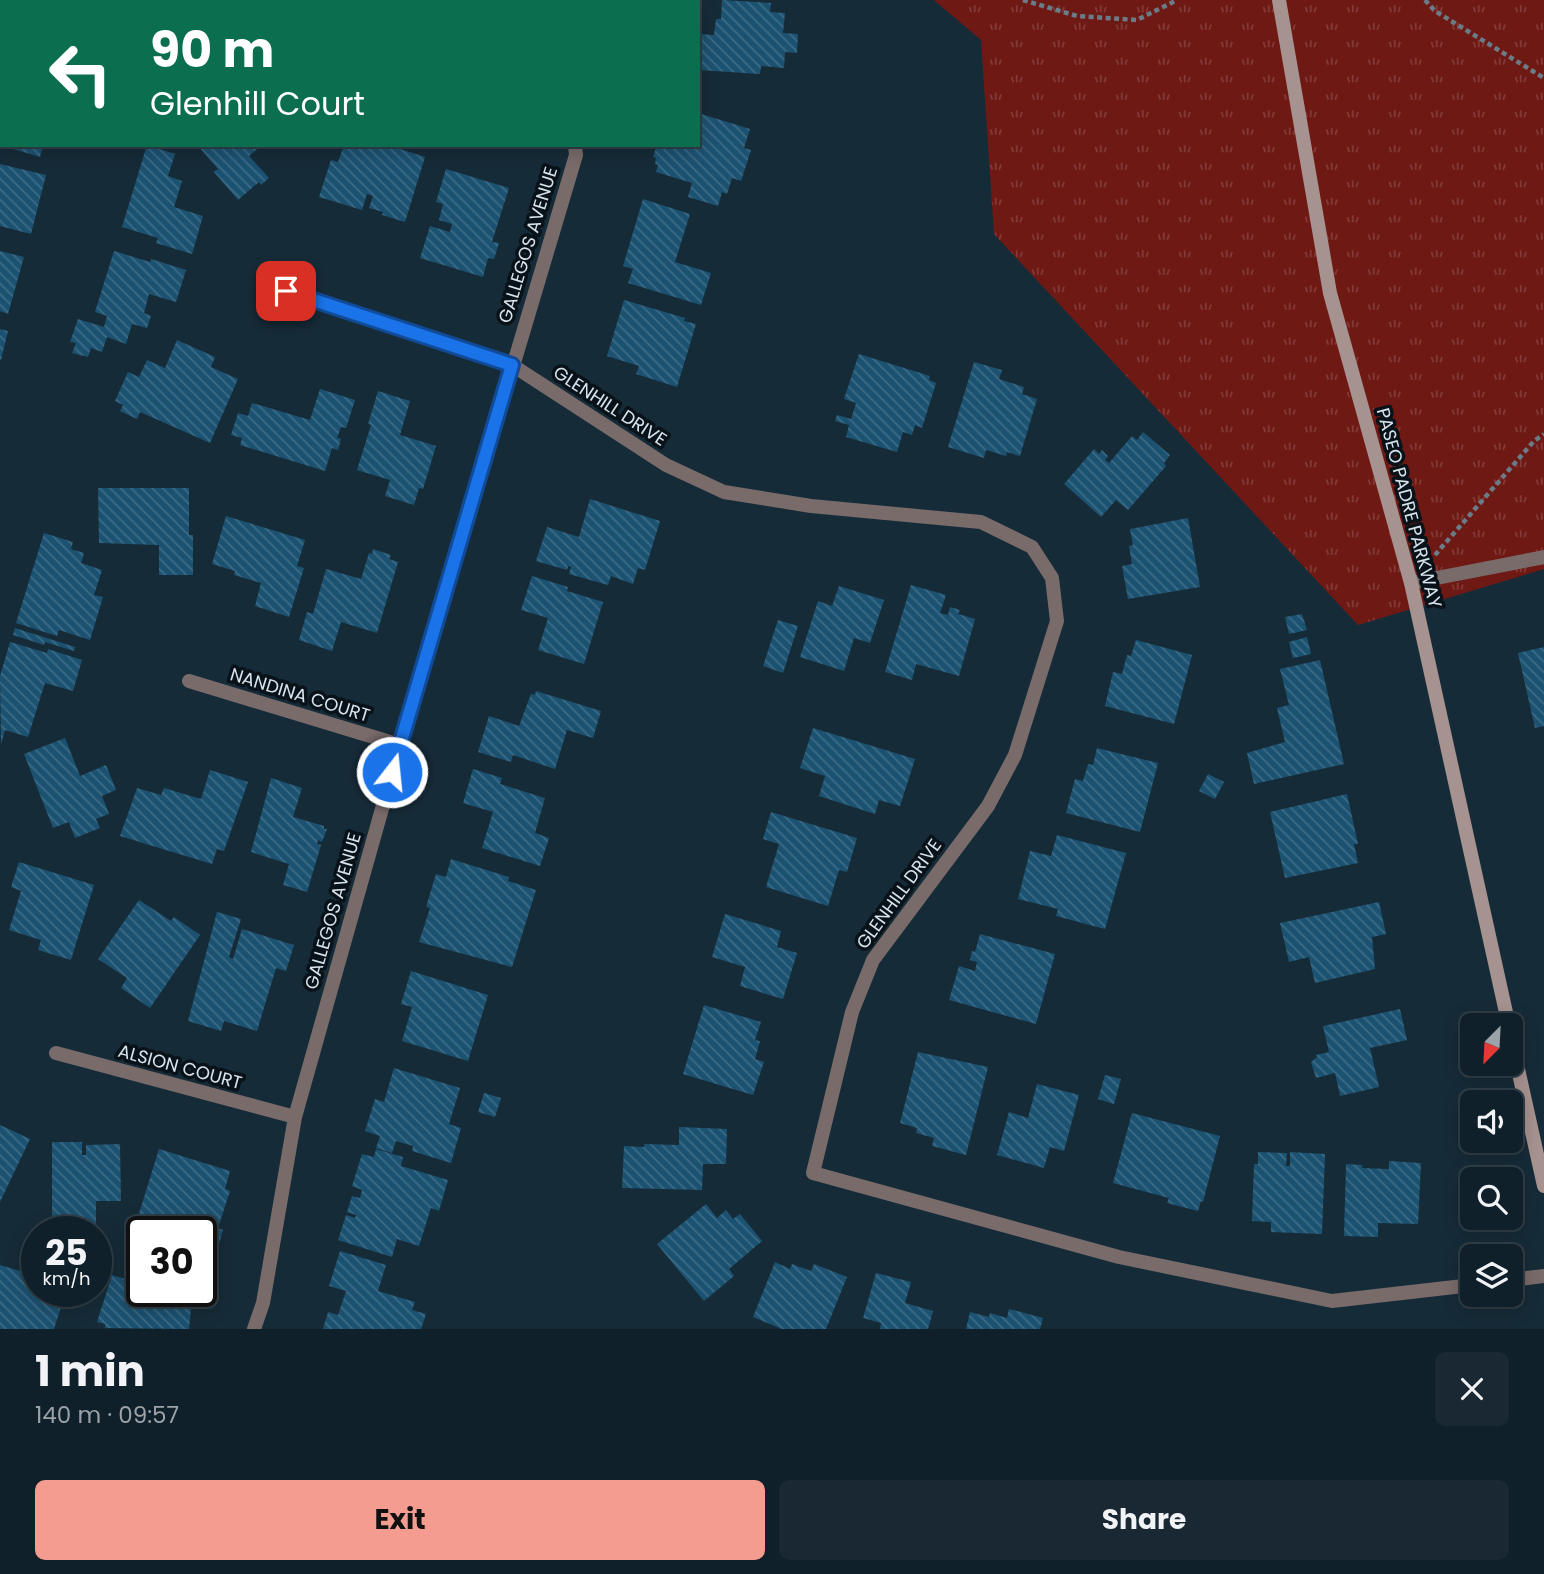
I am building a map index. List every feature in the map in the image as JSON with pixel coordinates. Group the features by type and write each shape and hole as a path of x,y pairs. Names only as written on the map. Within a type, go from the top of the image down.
{"main road":[{"name":"PASEO PADRE PARKWAY","path":"1279,0 1330,293 1411,583 1506,1013"},
{"path":"1520,1076 1544,1186"}],"street":[{"name":"GALLEGOS AVENUE","path":"254,1329 263,1303 295,1117 400,745 576,155 575,147"},
{"path":"286,291 512,365"},
{"name":"GLENHILL DRIVE","path":"512,365 666,465 724,492 811,506 982,522 1032,547 1052,578 1057,621 1015,755 988,806 873,960 852,1012 813,1173 1119,1257 1332,1301 1460,1286"},
{"path":"1411,583 1544,557"},
{"name":"NANDINA COURT","path":"188,681 400,745"},
{"name":"ALSION COURT","path":"56,1053 295,1117"},
{"path":"1523,1278 1544,1276"}],"path":[{"path":"1023,0 1077,16 1137,20 1177,0"},
{"path":"1424,0 1435,11 1544,78"},
{"path":"1411,583 1534,441 1544,434"}],"green space":[{"path":"934,0 1544,0 1544,569 1358,625 994,234 981,40"}],"building":[{"path":"722,0 771,3 770,12 785,13 783,33 798,34 797,53 785,52 784,68 761,66 760,74 700,70 700,34 714,35 716,19 721,19"},
{"path":"700,114 750,129 744,148 751,150 741,181 732,178 727,194 722,192 718,206 688,197 692,183 656,172 658,165 653,157 656,147 700,147"},
{"path":"7,147 42,147 40,157"},
{"path":"146,147 175,154 168,176 182,181 174,207 203,216 192,254 156,243 158,238 122,227"},
{"path":"199,147 260,147 249,156 269,178 261,185 259,182 238,200 214,172 218,169"},
{"path":"343,147 394,147 425,157 405,222 369,208 373,196 367,194 362,210 319,197 331,160 338,162"},
{"path":"0,164 46,175 31,234 0,226"},
{"path":"446,169 509,188 492,242 499,243 494,259 488,258 483,277 420,258 430,226 450,232 452,224 439,220 443,204 436,202"},
{"path":"643,199 690,214 675,262 711,273 701,305 628,283 633,269 623,266"},
{"path":"0,251 24,257 8,314 0,311"},
{"path":"114,251 186,270 176,302 149,294 144,313 151,316 147,328 132,324 126,344 107,337 102,352 91,348 88,357 72,353 76,343 70,342 78,319 104,327 107,316 95,312"},
{"path":"624,300 685,318 684,321 696,324 677,387 636,374 639,366 607,356"},
{"path":"0,329 8,331 1,360 0,360"},
{"path":"177,340 215,357 211,367 238,379 210,443 140,412 137,419 120,411 123,405 115,401 128,372 139,377 147,360 165,368"},
{"path":"859,354 930,376 929,380 936,383 922,428 915,425 912,435 903,432 897,452 846,437 849,425 835,421 837,415 851,419 856,403 844,399"},
{"path":"974,362 1002,370 999,379 1024,387 1022,394 1037,399 1020,456 1007,452 1006,456 986,450 984,458 948,447"},
{"path":"320,389 355,400 346,428 341,427 337,438 341,439 338,450 332,448 325,471 240,445 242,438 231,435 238,413 248,416 252,403 310,420"},
{"path":"378,391 410,401 400,435 436,446 423,489 419,488 414,505 385,496 390,480 357,470"},
{"path":"1143,432 1170,455 1164,463 1166,466 1128,510 1116,500 1101,517 1064,484 1094,449 1099,454 1102,450 1108,456 1105,460 1109,463 1132,436 1137,440"},
{"path":"98,488 189,488 189,535 193,535 193,575 159,575 159,545 99,543"},
{"path":"590,499 660,521 645,570 638,568 633,584 611,576 608,585 569,574 571,567 568,566 567,570 536,561 547,527 579,537"},
{"path":"226,516 305,540 297,566 304,568 289,617 255,606 261,583 234,575 235,571 212,564"},
{"path":"1188,518 1200,587 1128,599 1122,566 1132,564 1130,529"},
{"path":"44,533 73,542 71,549 84,553 81,563 102,570 94,595 103,597 90,640 59,630 57,636 16,623"},
{"path":"373,549 391,555 389,559 398,562 377,633 341,622 332,651 299,640 307,612 313,614 326,569 361,579 369,553 372,554"},
{"path":"532,576 603,602 584,664 538,650 548,618 521,610"},
{"path":"911,585 946,595 940,613 948,615 950,607 960,610 958,614 975,619 959,676 916,664 912,680 885,672"},
{"path":"839,586 884,600 870,643 854,638 844,671 800,657 818,601 832,606"},
{"path":"1302,614 1307,630 1289,634 1285,617"},
{"path":"778,620 798,626 783,673 763,666"},
{"path":"15,628 75,647 74,651 13,635"},
{"path":"1307,637 1311,654 1293,658 1289,642"},
{"path":"1136,640 1192,655 1174,724 1105,706 1113,672 1122,674 1127,655 1131,656"},
{"path":"10,642 47,653 48,649 82,660 73,691 45,683 28,737 5,730 1,745 0,676"},
{"path":"1544,647 1544,726 1535,728 1518,653"},
{"path":"1320,660 1344,764 1254,784 1247,753 1285,742 1277,708 1289,705 1280,669"},
{"path":"536,691 601,711 593,738 567,730 555,769 513,755 511,762 478,752 489,716 519,726 531,694 535,695"},
{"path":"813,728 915,759 900,806 879,800 875,814 819,796 825,776 800,768"},
{"path":"65,738 80,776 106,765 116,790 102,796 109,814 96,819 100,828 75,838 69,822 53,828 24,754"},
{"path":"1097,748 1158,763 1140,832 1066,813 1075,779 1083,781 1088,764 1093,765"},
{"path":"473,769 502,778 500,784 545,798 535,833 549,838 540,866 482,848 493,812 463,803"},
{"path":"210,770 248,782 224,851 217,849 212,864 120,836 137,788 161,795 164,788 201,799"},
{"path":"1208,774 1224,782 1215,799 1199,791"},
{"path":"271,778 302,788 293,817 327,829 322,842 318,840 317,844 321,845 307,892 283,885 289,864 251,852"},
{"path":"1347,794 1358,844 1354,844 1358,863 1285,878 1270,812"},
{"path":"771,812 857,838 847,872 839,870 828,906 766,887 779,844 763,839"},
{"path":"1057,835 1126,853 1105,929 1056,916 1058,909 1018,899 1030,851 1051,856"},
{"path":"451,859 509,877 508,881 536,890 512,967 419,942 430,908 426,907 436,874 446,877"},
{"path":"19,862 94,885 71,960 38,950 41,940 9,930 21,891 11,887"},
{"path":"139,900 171,921 174,917 200,935 150,1008 121,988 127,978 98,959"},
{"path":"1379,902 1386,934 1372,937 1375,969 1315,983 1309,957 1289,962 1280,923"},
{"path":"217,912 241,919 229,957 233,959 242,929 294,945 286,971 276,968 257,1031 224,1021 221,1031 188,1021"},
{"path":"725,914 781,931 777,947 797,953 783,999 740,986 745,967 712,957"},
{"path":"980,934 1055,954 1036,1024 949,1000 959,966 975,971 977,962 970,960"},
{"path":"411,971 488,995 468,1061 402,1041 412,1007 401,1004"},
{"path":"704,1005 761,1022 755,1040 760,1041 755,1059 764,1062 753,1095 683,1074"},
{"path":"1400,1009 1407,1040 1370,1048 1379,1087 1340,1096 1335,1073 1316,1078 1311,1062 1316,1055 1329,1052 1323,1026"},
{"path":"918,1052 988,1067 966,1155 932,1146 934,1138 916,1133 917,1128 900,1123"},
{"path":"394,1068 460,1088 449,1124 461,1128 451,1163 412,1151 413,1146 396,1141 392,1153 376,1148 380,1136 365,1131 375,1099 384,1102"},
{"path":"1105,1075 1121,1079 1114,1104 1098,1099"},
{"path":"1037,1084 1079,1095 1064,1151 1050,1147 1044,1168 997,1155 1009,1112 1028,1118"},
{"path":"484,1093 501,1098 495,1117 478,1112"},
{"path":"1132,1113 1220,1136 1203,1202 1201,1201 1198,1211 1167,1203 1169,1198 1113,1183"},
{"path":"0,1125 30,1139 0,1202"},
{"path":"679,1127 727,1129 726,1164 703,1164 702,1190 622,1188 624,1146 679,1145"},
{"path":"52,1142 82,1142 82,1155 86,1155 86,1145 120,1144 121,1201 96,1201 96,1216 52,1216"},
{"path":"159,1149 230,1171 225,1189 230,1191 218,1228 223,1230 217,1251 217,1216 138,1216"},
{"path":"376,1149 403,1157 401,1166 448,1180 439,1211 431,1208 419,1246 397,1239 392,1257 338,1240 346,1215 355,1218 356,1215 347,1212 352,1196 360,1198 362,1190 352,1186 362,1154 374,1157"},
{"path":"1258,1152 1287,1153 1286,1166 1290,1166 1290,1152 1325,1154 1322,1234 1271,1232 1271,1222 1252,1221 1254,1164 1258,1164"},
{"path":"1389,1161 1421,1163 1418,1224 1378,1223 1378,1237 1344,1236 1346,1164 1362,1165 1362,1168 1389,1169"},
{"path":"706,1204 717,1218 726,1210 733,1219 740,1214 762,1241 729,1269 734,1276 704,1301 657,1244"},
{"path":"340,1251 386,1265 378,1291 415,1302 412,1310 426,1314 421,1329 323,1329 328,1312 338,1315 346,1291 329,1286"},
{"path":"775,1262 790,1269 792,1264 811,1271 814,1264 847,1277 826,1329 782,1329 753,1317"},
{"path":"0,1265 21,1271 21,1307 61,1307 54,1329 0,1329"},
{"path":"876,1273 911,1282 905,1303 933,1311 928,1329 880,1329 881,1323 863,1318"},
{"path":"112,1275 126,1279 126,1307 191,1307 189,1329 105,1328 105,1324 97,1322 102,1307 112,1307"},
{"path":"1009,1309 1043,1318 1040,1329 966,1329 970,1312 989,1317 990,1313 1007,1318"}],"route":[{"path":"286,291 512,365 392,772"}]}
